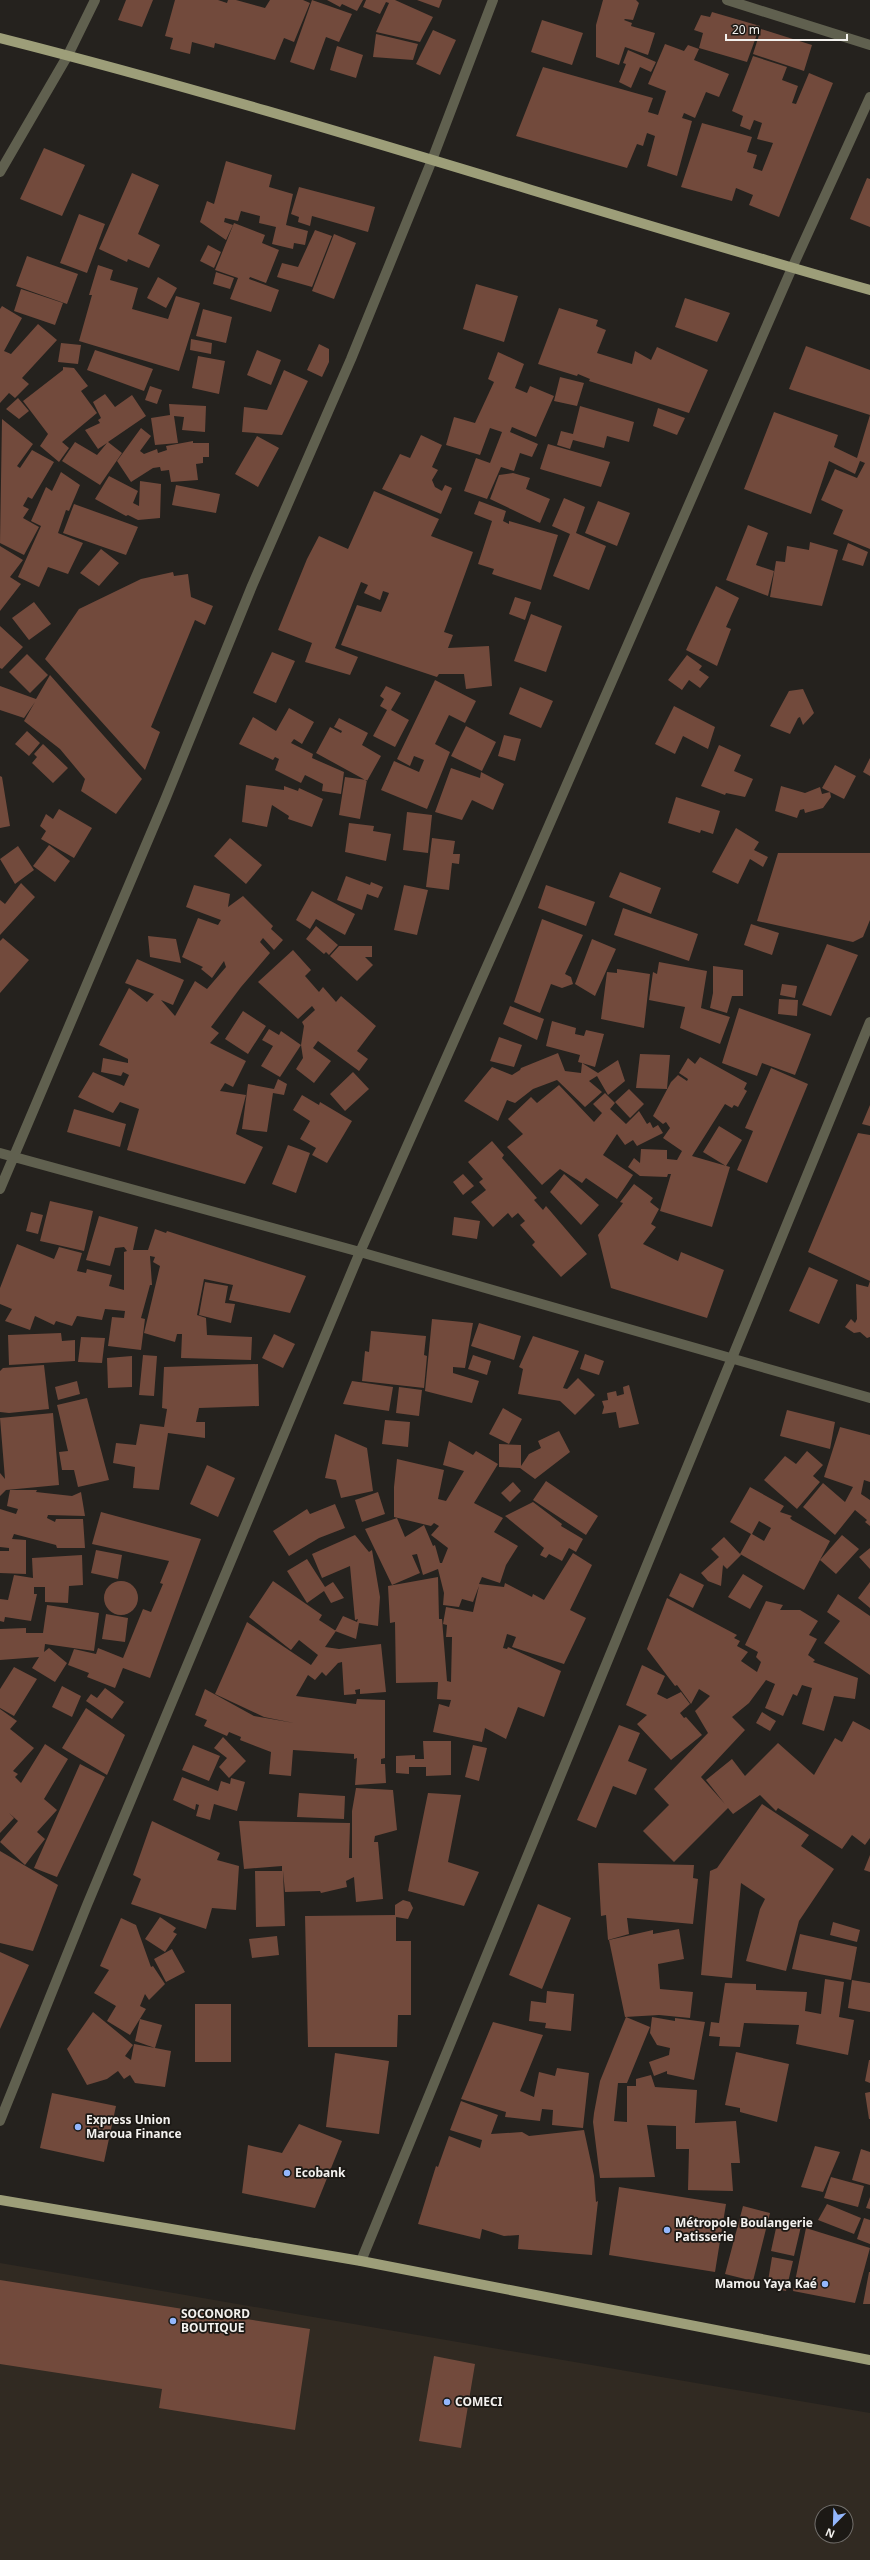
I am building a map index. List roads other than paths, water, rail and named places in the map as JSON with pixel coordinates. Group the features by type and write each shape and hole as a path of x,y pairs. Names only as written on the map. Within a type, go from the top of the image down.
{"main road":[{"path":"0,38 68,55 432,160 870,290"},
{"path":"0,2200 361,2261 870,2360"}],"street":[{"path":"0,172 68,55 95,0"},
{"path":"0,1189 165,800 252,586 351,359 432,160 493,0"},
{"path":"727,0 870,45"},
{"path":"0,2121 90,1897 360,1252 516,901 792,268 870,97"},
{"path":"361,2261 870,1022"},
{"path":"0,1153 360,1252 870,1398"}],"place":[{"name":"Express Union Maroua Finance","path":"78,2127"},
{"name":"Ecobank","path":"287,2173"},
{"name":"Métropole Boulangerie Patisserie","path":"667,2230"},
{"name":"Mamou Yaya Kaé","path":"825,2284"},
{"name":"SOCONORD BOUTIQUE","path":"173,2321"},
{"name":"COMECI","path":"447,2402"}]}
